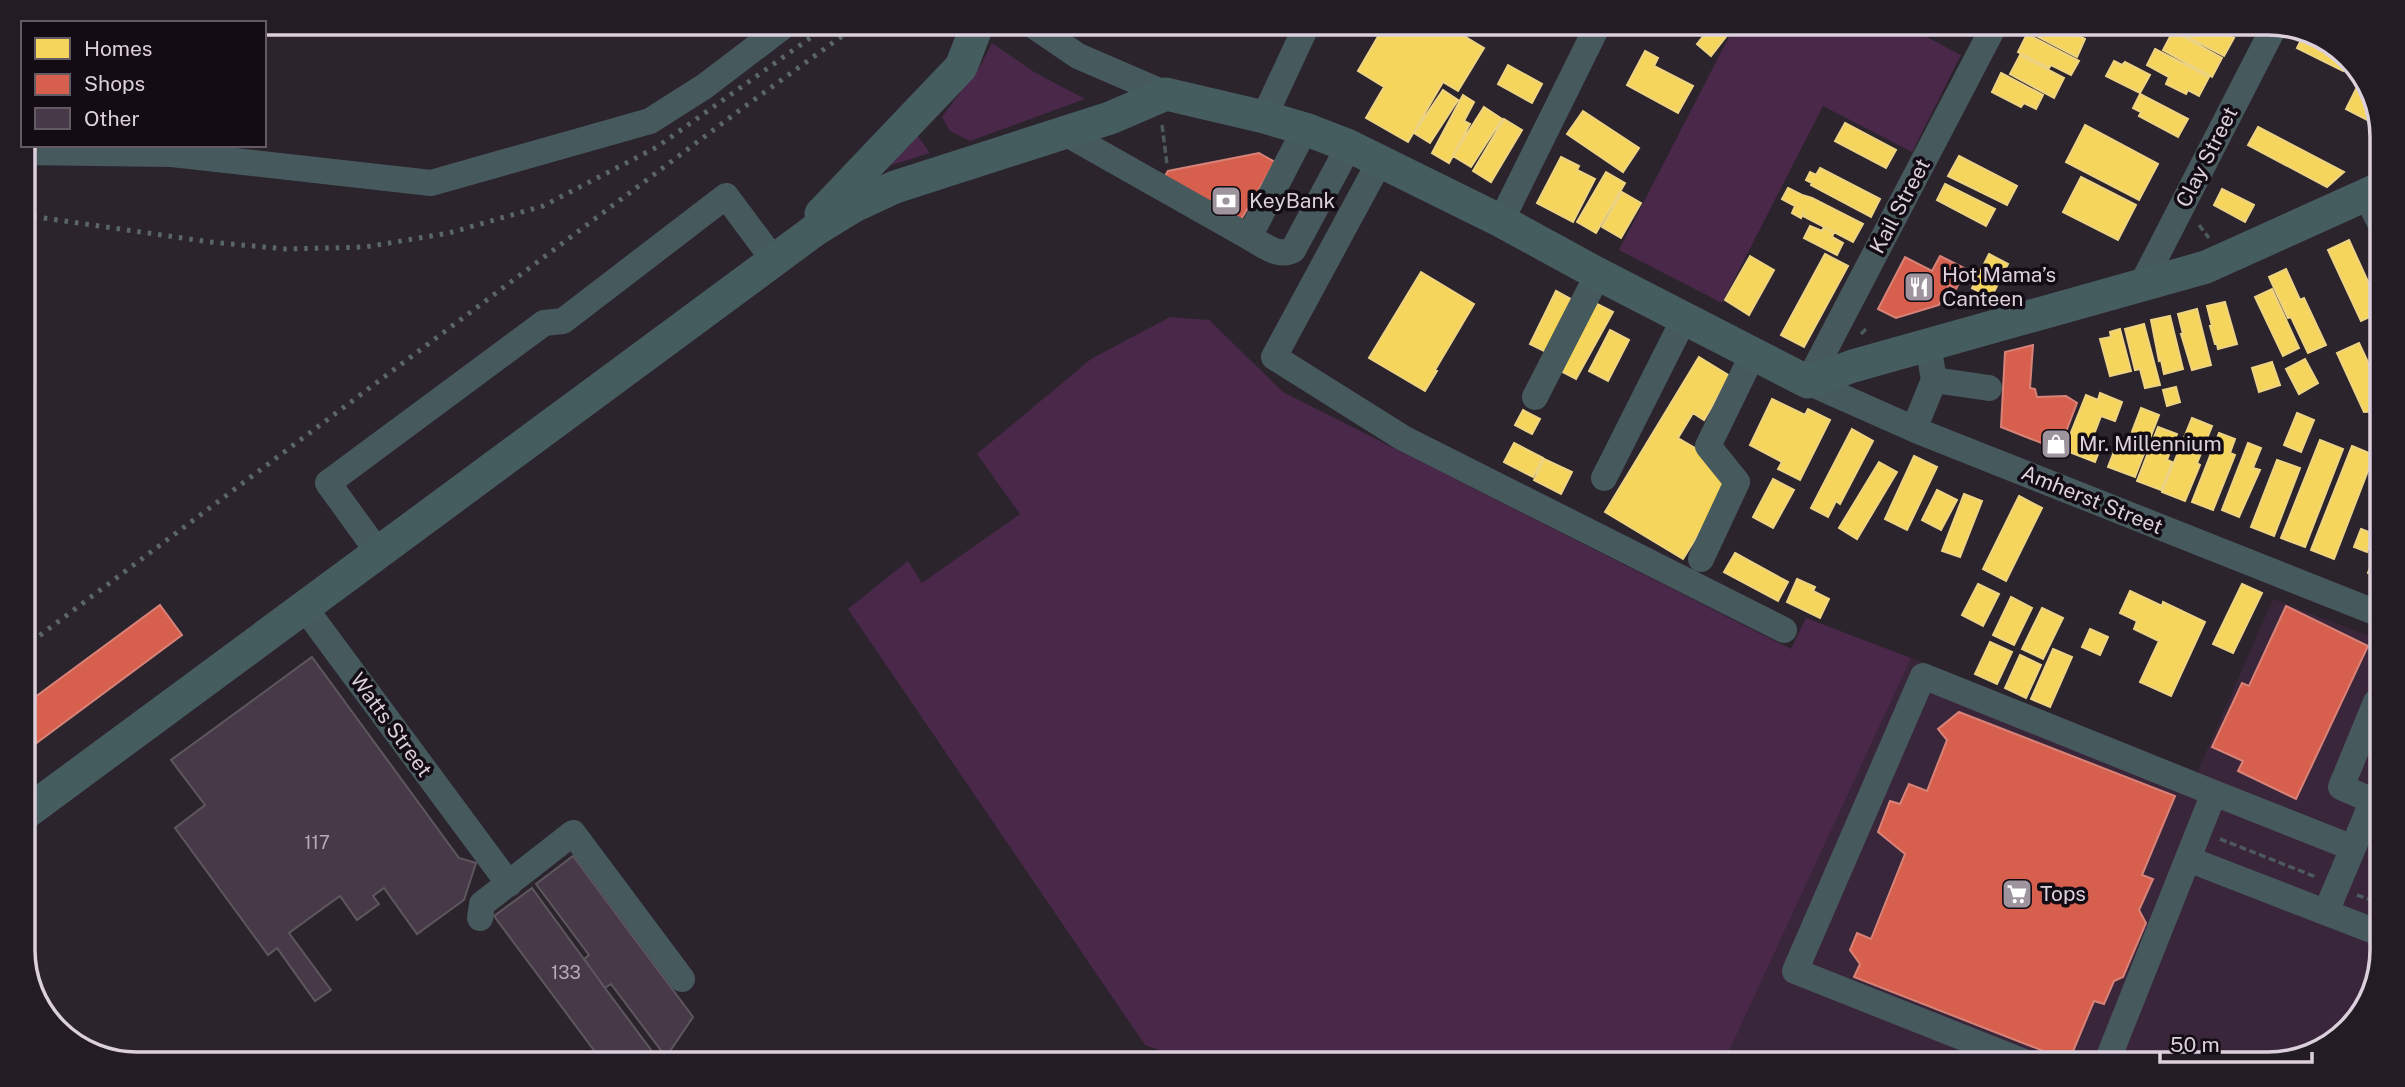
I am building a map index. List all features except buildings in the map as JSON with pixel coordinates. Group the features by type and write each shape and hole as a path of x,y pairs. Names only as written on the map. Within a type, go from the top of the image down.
{"main road":[{"path":"782,253 961,67 973,35"},
{"path":"35,806 782,253 854,206 895,187 1110,118 1164,108 1264,117 1305,129 1349,146 1501,220 1598,274 1808,382 1853,366 2206,267 2370,193"}],"street":[{"path":"35,152 172,154 431,183 650,121 705,86 772,35"},
{"path":"1047,35 1164,108"},
{"path":"1264,117 1302,35"},
{"path":"1501,220 1593,35"},
{"name":"Kail Street","path":"1808,382 1989,35"},
{"name":"Clay Street","path":"2142,284 2270,35"},
{"path":"1249,237 1305,129"},
{"path":"1065,133 1249,237 1287,254 1293,250 1349,146"},
{"path":"1380,161 1274,357 1403,438 1784,630"},
{"path":"378,552 327,484 468,379 544,323 563,321 726,196 782,253"},
{"path":"1535,397 1598,274"},
{"path":"1604,478 1684,319"},
{"path":"1914,429 1934,380 1928,345"},
{"path":"1701,559 1737,482 1708,446 1753,354"},
{"path":"1934,380 1989,388"},
{"name":"Amherst Street","path":"1808,382 1914,429 2370,610"},
{"name":"Watts Street","path":"304,607 509,884"},
{"path":"1998,1052 1795,971 1923,676 2353,848"},
{"path":"2370,717 2341,787 2370,805"},
{"path":"2111,1052 2214,793"},
{"path":"2326,912 2370,813"},
{"path":"480,918 482,904 573,833 682,979"},
{"path":"2188,859 2370,929"}],"path":[{"path":"1164,108 1167,164"},
{"path":"2198,223 2203,233 2211,239"},
{"path":"1861,334 1867,328"},
{"path":"2228,842 2316,877"},
{"path":"2352,893 2370,900"}],"shaded area":[{"path":"1730,35 1923,35 1961,55 1912,152 1823,106 1722,303 1619,250"},
{"path":"992,43 1034,72 1085,99 970,141 950,131 942,117 982,63"},
{"path":"917,135 930,153 882,168"},
{"path":"1170,317 1209,320 1283,392 1791,649 1806,618 1911,658 1729,1052 1165,1052 1145,1045 848,609 908,561 922,583 1020,514 977,454 1091,359"},
{"path":"2273,599 2370,636 2368,970 2362,989 2349,1012 2325,1035 2301,1047 2268,1052 1729,1052 1911,658 2197,773"}],"railway":[{"path":"35,217 210,242 286,249 365,247 449,233 543,206 657,147 814,35"},
{"path":"35,639 844,35"}],"place":[{"name":"KeyBank","path":"1226,201"},
{"name":"Hot Mama’s Canteen","path":"1919,287"},
{"name":"Mr. Millennium","path":"2056,444"},
{"name":"Tops","path":"2017,894"}]}
